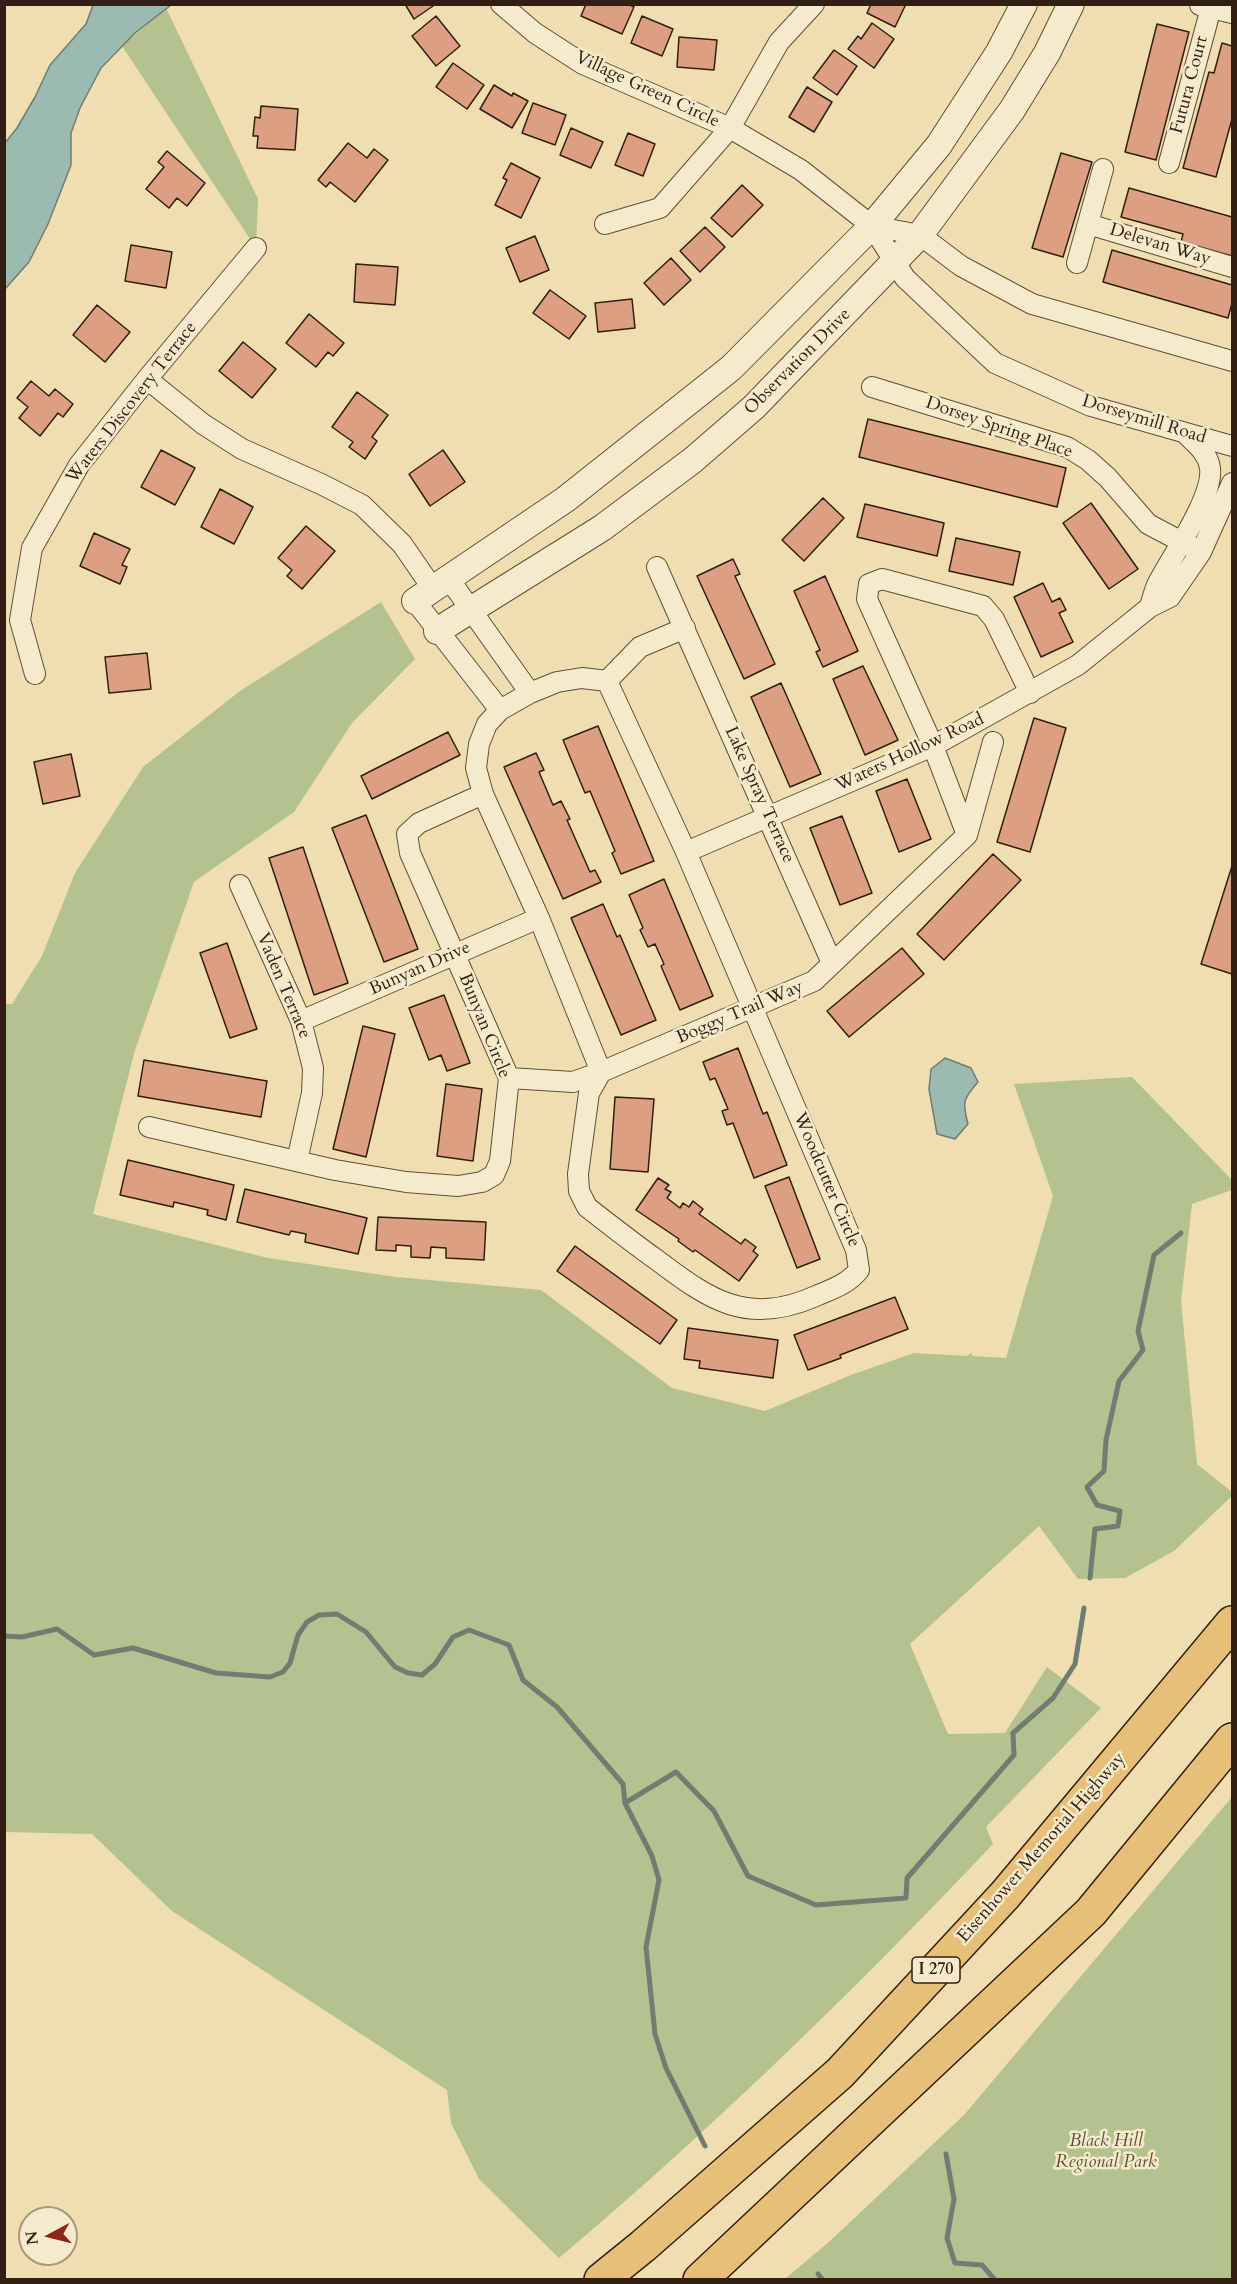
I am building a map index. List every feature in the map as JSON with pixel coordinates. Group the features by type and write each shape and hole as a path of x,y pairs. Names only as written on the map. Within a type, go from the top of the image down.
{"highway":[{"name":"Eisenhower Memorial Highway","path":"601,2280 840,2073 1005,1895 1233,1623"},
{"path":"699,2280 1091,1912 1233,1740"}],"street":[{"name":"Village Green Circle","path":"501,4 535,33 583,64 730,128 779,42 814,4"},
{"path":"432,590 566,499 732,368 872,226 939,145 999,52 1024,4"},
{"name":"Observation Drive","path":"437,631 602,528 693,460 754,408 920,235 1012,110 1047,53 1071,4"},
{"name":"Futura Court","path":"1169,163 1204,6 1233,13"},
{"path":"605,224 660,208 730,128"},
{"name":"Dorseymill Road","path":"730,128 801,170 872,226 905,278 995,363 1091,406 1233,446"},
{"name":"Delevan Way","path":"1077,263 1103,169"},
{"name":"Delevan Way","path":"1088,224 1233,267"},
{"name":"Dorseymill Road","path":"872,226 920,235 961,266 1032,304 1233,361"},
{"name":"Waters Discovery Terrace","path":"35,674 20,620 32,548 79,465 256,248"},
{"path":"147,379 203,424 242,449 362,505 402,544 432,590 437,631 500,710"},
{"name":"Dorsey Spring Place","path":"872,387 1067,447 1088,460 1108,478 1148,524 1201,552"},
{"path":"1150,607 1156,586 1183,542 1206,490 1210,469 1205,453 1185,433"},
{"name":"Waters Hollow Road","path":"686,852 933,746 1078,665 1150,607 1170,597 1201,552 1233,483"},
{"name":"Lake Spray Terrace","path":"657,567 832,963"},
{"path":"967,835 933,746 867,599 869,584 882,579 983,606 994,619 1030,693"},
{"path":"432,590 469,610 530,693"},
{"path":"602,1072 539,918 483,794 476,768 479,744 487,724 500,710 530,693 557,682 582,678 607,681 640,647 685,628"},
{"name":"Woodcutter Circle","path":"602,1072 590,1093 578,1174 579,1191 587,1207 694,1288 720,1302 769,1309 795,1305 845,1283 859,1270 856,1250 753,1008 686,852 607,681"},
{"path":"967,835 993,742"},
{"name":"Bunyan Circle","path":"149,1127 335,1170 406,1182 458,1186 482,1182 494,1175 500,1161 509,1078 410,853 407,834 419,824 483,794"},
{"name":"Boggy Trail Way","path":"509,1078 573,1082 602,1072 814,981 967,835"},
{"name":"Vaden Terrace","path":"240,885 301,1021 313,1068 312,1093 297,1161"},
{"name":"Bunyan Drive","path":"301,1021 539,918"}],"green space":[{"path":"166,8 258,199 256,248 122,46"},
{"path":"381,602 415,659 352,723 294,812 194,882 135,1050 93,1214 268,1258 396,1277 541,1290 672,1388 765,1411 851,1375 914,1353 967,1356 971,1353 973,1356 1006,1358 1053,1196 1014,1084 1132,1077 1232,1180 1232,1190 1192,1204 1181,1301 1197,1464 1232,1492 1232,1496 1174,1551 1125,1578 1078,1579 1039,1526 910,1644 948,1734 1005,1733 1047,1667 1101,1708 986,1827 993,1844 888,1952 727,2109 559,2258 479,2179 451,2123 447,2090 172,1911 92,1834 5,1832 5,1004 12,1004 42,956 75,873 143,767 240,691"},
{"name":"Black Hill Regional Park","path":"1232,1797 1232,2279 785,2279 830,2241 964,2115"}],"water":[{"path":"93,5 171,5 135,33 101,68 80,108 71,133 71,165 48,224 29,262 5,289 5,143 17,128 35,97 50,65 86,24"},
{"path":"945,1058 971,1068 978,1082 965,1101 968,1124 955,1139 937,1134 929,1089 931,1069"}],"building":[{"path":"405,4 436,4 414,19"},
{"path":"586,4 628,4 634,7 622,34 581,16"},
{"path":"871,4 906,4 895,27 867,13"},
{"path":"436,16 460,46 436,66 412,36"},
{"path":"642,16 673,29 662,56 631,43"},
{"path":"872,23 894,39 874,68 848,49 858,36 861,39"},
{"path":"1157,24 1189,32 1156,160 1125,152"},
{"path":"679,37 717,40 714,70 677,67"},
{"path":"1222,43 1232,46 1232,119 1216,177 1183,168 1209,72 1214,73"},
{"path":"834,50 857,66 837,95 813,78"},
{"path":"453,63 484,85 467,109 436,87"},
{"path":"494,85 512,96 513,93 528,101 512,128 480,109"},
{"path":"807,87 832,102 814,132 789,117"},
{"path":"533,103 566,115 555,145 522,133"},
{"path":"261,106 298,109 295,150 257,148 258,136 253,136 255,117 260,118"},
{"path":"571,128 603,142 591,168 560,155"},
{"path":"628,133 655,144 643,176 615,165"},
{"path":"348,143 367,158 374,149 388,160 355,202 330,182 326,187 318,180"},
{"path":"167,151 205,183 187,206 177,198 169,208 146,189 164,167 158,162"},
{"path":"1061,153 1092,162 1063,257 1032,248"},
{"path":"511,163 540,178 521,218 495,205 507,180 503,178"},
{"path":"742,185 763,205 732,237 711,218"},
{"path":"1129,188 1232,217 1232,256 1181,242 1183,234 1121,217"},
{"path":"705,227 725,247 700,272 680,251"},
{"path":"535,236 549,270 520,282 506,248"},
{"path":"131,245 172,252 166,288 125,281"},
{"path":"1112,250 1232,285 1232,303 1228,318 1103,282"},
{"path":"671,258 691,280 664,305 644,283"},
{"path":"356,264 398,267 395,305 354,302"},
{"path":"550,290 586,316 569,339 533,313"},
{"path":"632,299 635,328 598,332 595,303"},
{"path":"97,305 130,332 105,362 73,335"},
{"path":"309,314 344,343 333,356 328,352 316,367 286,343"},
{"path":"243,342 276,369 252,398 219,371"},
{"path":"31,381 49,396 55,389 73,404 63,417 58,413 40,436 19,418 28,407 17,398"},
{"path":"357,392 388,415 372,437 377,441 365,459 349,447 353,442 332,427"},
{"path":"868,419 1066,468 1057,507 859,457"},
{"path":"161,450 195,468 175,505 141,487"},
{"path":"443,450 465,482 430,506 409,474"},
{"path":"220,489 253,507 234,544 201,527"},
{"path":"823,498 844,518 804,561 782,540"},
{"path":"1091,503 1138,569 1109,589 1063,523"},
{"path":"865,504 944,523 937,556 857,537"},
{"path":"306,526 335,551 302,589 287,576 292,570 278,558"},
{"path":"94,533 130,549 122,565 127,567 120,584 80,566"},
{"path":"956,538 1020,552 1013,585 949,571"},
{"path":"733,559 740,574 735,576 775,664 744,679 697,576"},
{"path":"825,576 858,651 823,667 816,652 820,650 794,591"},
{"path":"1043,583 1052,602 1060,598 1066,610 1059,613 1073,642 1041,657 1014,597"},
{"path":"147,653 151,689 109,693 105,657"},
{"path":"863,666 898,740 865,755 833,679"},
{"path":"781,683 821,774 790,787 751,697"},
{"path":"1034,718 1066,728 1030,852 997,842"},
{"path":"598,726 654,861 621,874 612,853 615,851 590,791 585,793 563,740"},
{"path":"448,732 460,755 372,799 361,776"},
{"path":"536,753 544,770 539,772 553,805 561,801 590,872 595,870 601,882 563,899 504,767"},
{"path":"71,754 80,796 43,804 34,762"},
{"path":"907,779 931,839 899,852 876,791"},
{"path":"366,815 418,949 384,962 332,828"},
{"path":"842,816 872,893 840,905 810,828"},
{"path":"303,847 348,983 314,995 269,858"},
{"path":"993,854 1021,880 944,960 917,934"},
{"path":"1232,866 1232,974 1201,964"},
{"path":"664,879 713,996 680,1010 661,966 664,964 655,944 648,947 640,930 643,928 629,895"},
{"path":"603,904 617,937 620,935 656,1020 621,1035 571,918"},
{"path":"227,943 257,1029 230,1038 200,953"},
{"path":"902,948 924,974 849,1037 827,1011"},
{"path":"444,995 470,1063 447,1071 441,1055 429,1060 409,1008"},
{"path":"363,1026 395,1034 366,1157 333,1149"},
{"path":"738,1048 763,1114 767,1112 787,1165 754,1178 733,1123 727,1125 722,1111 728,1109 715,1078 710,1080 703,1062"},
{"path":"144,1060 267,1081 261,1117 138,1096"},
{"path":"446,1084 482,1089 473,1161 437,1156"},
{"path":"615,1097 654,1099 648,1172 610,1169"},
{"path":"128,1160 234,1185 226,1220 207,1215 208,1210 174,1202 173,1207 120,1195"},
{"path":"789,1177 820,1259 797,1268 765,1186"},
{"path":"658,1178 669,1185 665,1189 671,1192 667,1198 680,1208 683,1203 689,1207 693,1201 703,1209 699,1214 741,1244 745,1239 756,1247 753,1251 758,1255 739,1281 695,1250 693,1252 678,1241 679,1239 636,1210"},
{"path":"245,1189 367,1218 358,1254 305,1242 306,1234 291,1231 289,1235 237,1222"},
{"path":"378,1217 486,1222 484,1260 446,1258 446,1248 431,1247 430,1258 411,1257 411,1246 396,1245 396,1251 376,1250"},
{"path":"575,1246 677,1320 660,1344 557,1271"},
{"path":"895,1297 908,1329 808,1370 794,1335"},
{"path":"688,1328 778,1340 773,1378 699,1368 700,1361 684,1359"}],"waterway":[{"path":"1090,1578 1095,1529 1118,1526 1120,1511 1097,1505 1087,1487 1104,1471 1106,1440 1119,1381 1143,1350 1138,1331 1154,1255 1181,1233"},
{"path":"625,1803 676,1772 714,1811 748,1876 816,1905 906,1898 907,1878 1014,1755 1013,1733 1053,1698 1075,1664 1084,1608"},
{"path":"4,1636 22,1637 57,1629 94,1655 133,1648 216,1673 270,1677 283,1672 290,1663 298,1635 307,1622 319,1615 337,1614 366,1632 395,1667 408,1673 422,1675 435,1664 453,1637 469,1630 509,1645 523,1680 557,1707 623,1784 625,1803 652,1856 659,1880 646,1947 655,2034 666,2068 705,2146"},
{"path":"946,2154 954,2199 947,2238 955,2263 982,2265 995,2280"},
{"path":"818,2274 823,2280"}]}
